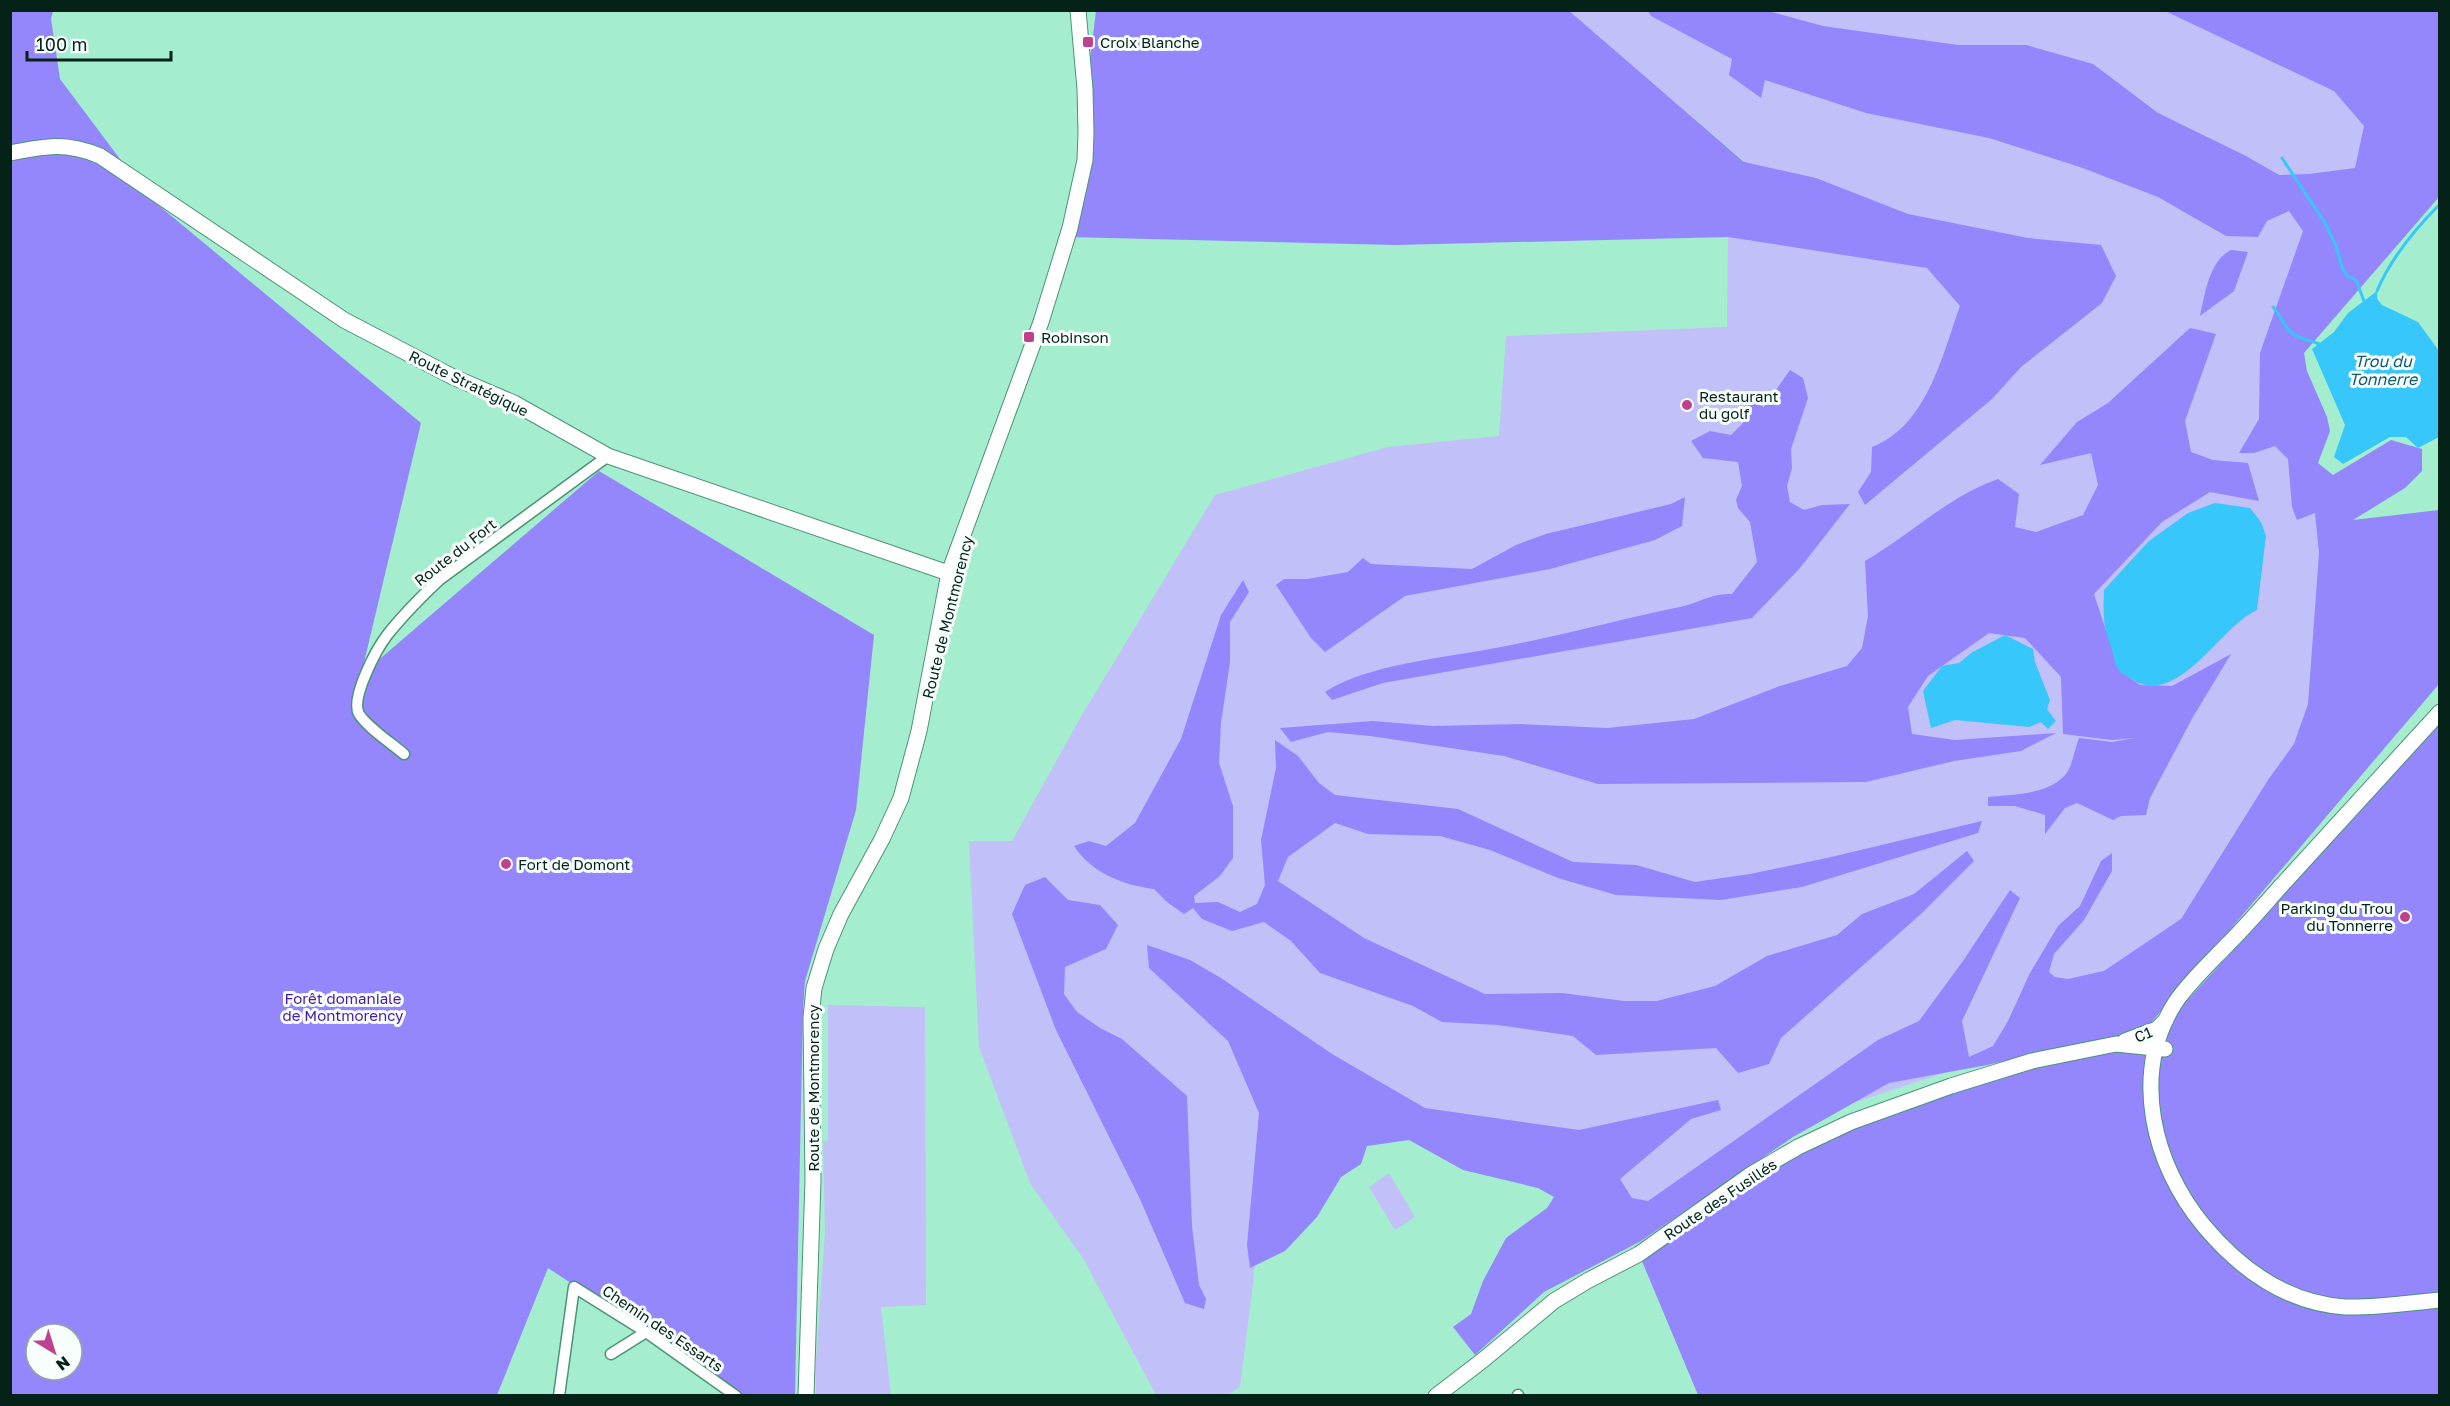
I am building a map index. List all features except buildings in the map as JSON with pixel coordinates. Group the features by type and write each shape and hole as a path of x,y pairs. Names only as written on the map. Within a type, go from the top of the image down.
{"main road":[{"name":"Route de Montmorency","path":"807,1395 813,1180 811,1018 814,988 826,949 842,914 894,817 906,784 953,575 975,504 1062,259 1080,189 1086,133 1078,12"},
{"name":"Route Stratégique","path":"10,153 60,145 79,148 100,156 334,314 417,359 514,403 608,456 953,575"},
{"path":"2439,712 2193,980 2167,1019 2161,1048 2159,1082 2161,1148 2177,1185 2196,1216 2226,1252 2256,1275 2296,1296 2343,1306 2369,1307 2439,1300"},
{"path":"2161,1048 2190,996 2238,933"},
{"name":"C1","path":"2116,1044 2138,1038 2157,1029 2167,1019"},
{"name":"C1","path":"2138,1038 2161,1048"},
{"name":"Route des Fusillés","path":"1436,1395 1483,1360 1554,1301 1639,1254 1750,1175 1798,1147 1851,1122 1951,1086 2032,1061 2116,1044 2161,1048"}],"street":[{"name":"Route du Fort","path":"404,754 363,718 356,704 360,686 386,636 439,580 608,456"},
{"name":"Chemin des Essarts","path":"559,1395 574,1287 646,1332 736,1395"},
{"path":"611,1354 646,1332"}],"shaded area":[{"path":"1568,11 2205,11 2439,142 2294,354 2314,486 2379,637 2242,897 1986,1059 1744,1139 1614,1233 1529,1156 1349,1098 1264,1149 1253,1284 1240,1387 1227,1395 1156,1395 1084,1260 1030,1183 979,1047 969,841 1012,841 1079,720 1215,495 1388,447 1499,436 1506,336 1727,327 1728,237 1744,161"},
{"path":"828,1005 925,1007 926,1305 881,1307 891,1395 816,1395 816,1361 825,1233 823,1141 828,1141"},
{"path":"1389,1173 1415,1217 1395,1230 1369,1187"}],"green space":[{"path":"1568,10 1744,162 1816,178 1908,214 2028,238 2101,245 2116,276 2102,303 2021,367 1992,399 1865,505 1858,492 1871,472 1872,447 1891,437 1919,406 1939,367 1960,306 1927,268 1728,237 1396,245 1068,237 1096,11"},
{"name":"Forêt domaniale de Montmorency","path":"10,11 53,11 51,19 60,79 129,171 134,185 421,423 361,675 599,471 874,635 856,810 805,981 795,1395 741,1395 548,1268 497,1395 11,1395"},
{"path":"1648,11 1768,11 1823,26 1958,45 2026,45 2093,64 2158,113 2246,156 2279,175 2355,168 2364,126 2334,91 2165,11 2439,11 2439,197 2304,353 2307,371 2327,417 2330,431 2318,463 2333,475 2391,440 2422,449 2422,471 2405,488 2353,520 2439,510 2439,684 2144,1031 1987,1065 1889,1083 1793,1137 1641,1241 1544,1292 1475,1355 1453,1327 1471,1314 1483,1281 1506,1238 1547,1208 1554,1197 1538,1188 1463,1170 1409,1140 1367,1146 1361,1164 1341,1177 1317,1217 1285,1251 1250,1268 1247,1245 1259,1113 1228,1041 1149,968 1147,945 1190,960 1221,978 1332,1054 1425,1108 1579,1130 1718,1100 1721,1110 1691,1119 1620,1179 1632,1198 1648,1201 1878,1040 1919,1021 1963,961 2010,890 2020,898 1962,1021 1969,1057 1993,1046 2008,1021 2030,973 2058,926 2080,906 2101,861 2112,853 2112,871 2084,920 2054,954 2049,972 2055,977 2068,979 2104,971 2181,919 2268,780 2294,744 2308,704 2319,553 2315,513 2297,520 2292,507 2288,459 2275,446 2254,453 2239,453 2259,419 2260,353 2303,231 2289,211 2267,221 2258,237 2226,236 2158,197 2080,167 1989,138 1866,113 1765,80 1761,98 1729,75 1732,59 1651,16"},
{"path":"2231,250 2248,252 2234,291 2200,316 2206,288 2213,270 2224,255"},
{"path":"2190,328 2216,334 2185,421 2191,452 2213,460 2248,463 2259,501 2210,492 2162,522 2094,594 2119,670 2140,685 2172,686 2231,654 2193,717 2150,798 2146,815 2121,816 2113,820 2077,803 2065,808 2045,834 2045,815 2015,806 1988,806 1988,797 2032,792 2053,785 2068,771 2079,738 2112,742 2134,738 2112,740 2063,734 2061,677 2025,638 1989,633 1928,676 1908,707 1912,734 1955,740 2056,733 2021,751 1954,761 1866,782 1598,784 1504,756 1370,736 1328,732 1291,742 1280,728 1373,721 1433,726 1518,724 1607,728 1694,719 1780,686 1847,666 1862,648 1868,616 1865,561 1963,495 1998,479 2019,494 2015,527 2036,532 2083,515 2098,485 2091,453 2040,465 2077,422 2108,403"},
{"path":"1790,370 1803,378 1808,398 1791,449 1792,468 1787,486 1790,502 1804,510 1822,505 1850,504 1800,568 1752,618 1383,683 1332,700 1325,692 1343,682 1386,668 1523,643 1680,607 1718,595 1732,594 1757,562 1750,522 1738,508 1736,500 1742,486 1738,462 1703,458 1691,441 1710,431 1731,435 1743,423 1750,401 1764,407"},
{"path":"1685,497 1682,526 1655,540 1550,569 1405,596 1325,652 1311,638 1276,585 1284,579 1307,579 1348,572 1363,558 1371,564 1472,569 1516,545 1546,534 1671,504"},
{"path":"1243,580 1249,592 1230,622 1230,662 1221,723 1219,763 1233,806 1233,858 1220,876 1194,896 1195,903 1218,902 1240,912 1257,904 1265,885 1261,840 1276,768 1275,740 1298,756 1319,783 1335,795 1458,809 1573,862 1636,865 1695,882 1750,874 1827,858 1982,821 1978,833 1802,887 1721,900 1616,895 1558,878 1490,850 1440,836 1368,834 1335,823 1288,857 1278,881 1364,938 1485,994 1562,993 1624,1001 1657,1001 1715,986 1767,956 1837,935 1862,914 1914,894 1967,851 1974,861 1922,913 1781,1038 1769,1064 1738,1073 1716,1048 1596,1055 1573,1036 1498,1025 1442,1022 1413,1006 1320,973 1291,941 1264,922 1232,931 1202,919 1193,908 1184,914 1154,889 1120,881 1099,870 1090,864 1074,846 1089,841 1106,846 1135,823 1181,739 1221,615"},
{"path":"2439,725 2439,1395 1698,1395 1639,1254 1703,1207 1851,1122 2116,1044 2139,1053"},
{"path":"1045,877 1068,900 1100,905 1118,925 1106,949 1065,967 1064,994 1077,1012 1100,1028 1122,1039 1187,1096 1192,1226 1199,1285 1206,1299 1204,1309 1185,1303 1140,1199 1056,1030 1012,914 1025,885"}],"water":[{"name":"Trou du Tonnerre","path":"2377,291 2377,299 2382,305 2418,322 2439,351 2439,437 2418,448 2406,437 2390,437 2343,464 2334,457 2345,425 2312,349 2334,332 2348,313"},
{"path":"2215,503 2250,508 2261,522 2266,536 2257,610 2243,619 2197,663 2181,675 2164,684 2147,685 2130,678 2117,666 2107,636 2104,622 2104,590 2149,541 2188,513"},
{"path":"2005,635 2033,649 2035,662 2050,700 2047,709 2056,721 2048,729 2041,722 2029,727 1955,720 1931,728 1923,691 1942,666 1959,663 1971,653"}],"waterway":[{"path":"2282,158 2325,223 2336,246 2342,267 2347,276 2356,280 2364,301"},
{"path":"2377,291 2404,245 2440,204"},
{"path":"2273,307 2290,331 2319,344"}],"place":[{"name":"Croix Blanche","path":"1088,42"},
{"name":"Robinson","path":"1029,337"},
{"name":"Restaurant du golf","path":"1687,405"},
{"name":"Fort de Domont","path":"506,864"},
{"name":"Parking du Trou du Tonnerre","path":"2405,917"}]}
